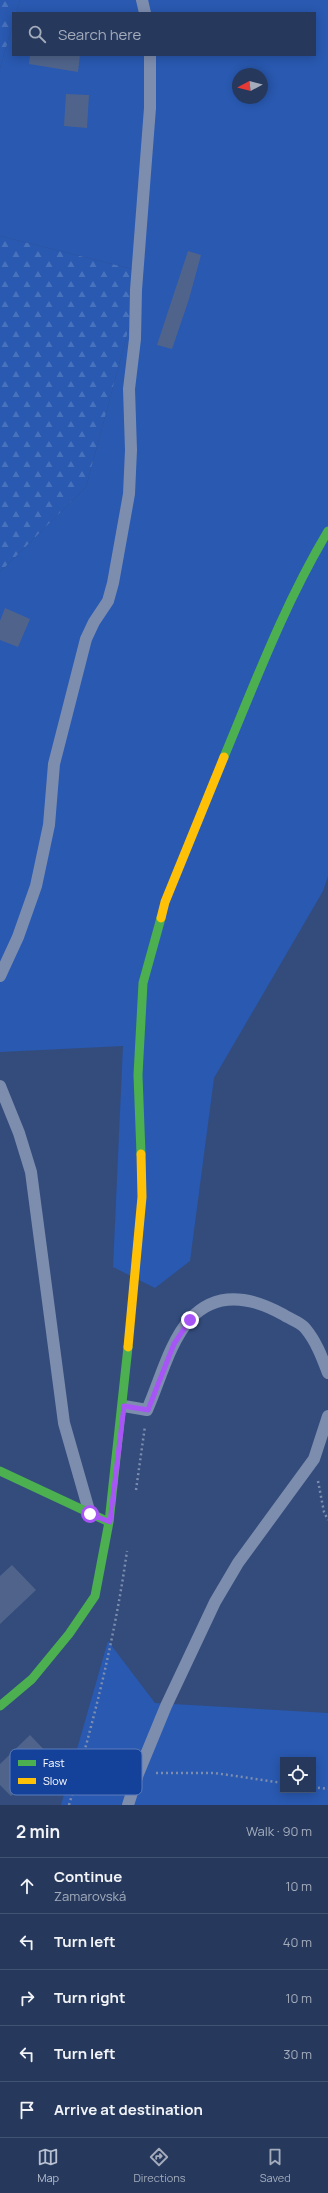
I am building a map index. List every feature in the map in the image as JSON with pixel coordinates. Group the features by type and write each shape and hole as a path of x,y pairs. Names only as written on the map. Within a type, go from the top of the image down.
{"main road":[{"path":"0,1706 32,1679 69,1634 95,1596 110,1522 124,1406 142,1197 138,1075 143,983 164,902 273,638 306,568 328,531"},
{"path":"0,1471 110,1522"}],"lane":[{"path":"142,0 145,12"},
{"path":"0,976 18,937 36,886 50,825 56,757 86,640 94,622 108,601 113,584 129,494 131,450 129,389 135,339 137,282 150,108 150,56"},
{"path":"0,1086 19,1133 30,1172 64,1424 90,1514"},
{"path":"124,1406 148,1410 174,1344 190,1320 206,1305 226,1299 249,1300 278,1311 304,1326 321,1354 328,1373"},
{"path":"142,1764 166,1706 215,1602 238,1563 314,1459 328,1416"},
{"path":"128,1805 131,1795"}],"path":[{"path":"136,1491 144,1438"},
{"path":"314,1459 324,1512 328,1520"},
{"path":"85,1749 98,1706 118,1614 128,1545"},
{"path":"142,1774 215,1773 280,1782"},
{"path":"316,1787 328,1789"},
{"path":"69,1805 72,1795"}],"green space":[{"path":"0,0 20,0 16,12 12,12 12,27 0,68"},
{"path":"20,0 328,0 328,876 323,891 214,1078 190,1261 155,1288 113,1267 123,1046 0,1052 0,572 86,487 144,272 0,236 0,68 12,27 12,56 316,56 316,12 16,12"},
{"path":"0,236 144,272 86,487 0,572"},
{"path":"108,1641 155,1703 328,1713 328,1805 61,1805 64,1795 142,1795 142,1749 77,1749"}],"building":[{"path":"30,56 80,56 78,72 29,64"},
{"path":"66,94 89,95 87,128 64,126"},
{"path":"188,251 201,255 189,299 172,349 157,345"},
{"path":"5,608 30,619 18,647 0,640 0,621"},
{"path":"12,1565 36,1590 0,1624 0,1576"},
{"path":"30,1735 43,1749 16,1749"},
{"path":"10,1754 10,1795 0,1785 0,1764"}],"traffic: fast":[{"path":"224,757 285,614 312,558 328,531"},
{"path":"141,1154 138,1075 143,983 161,918"},
{"path":"0,1706 32,1679 69,1634 95,1596 109,1522 128,1347"},
{"path":"0,1471 109,1522"}],"traffic: slow":[{"path":"161,918 165,902 224,757"},
{"path":"128,1347 142,1197 141,1154"}],"route":[{"path":"90,1514 110,1522 124,1406 148,1410 174,1344 190,1320"}]}
